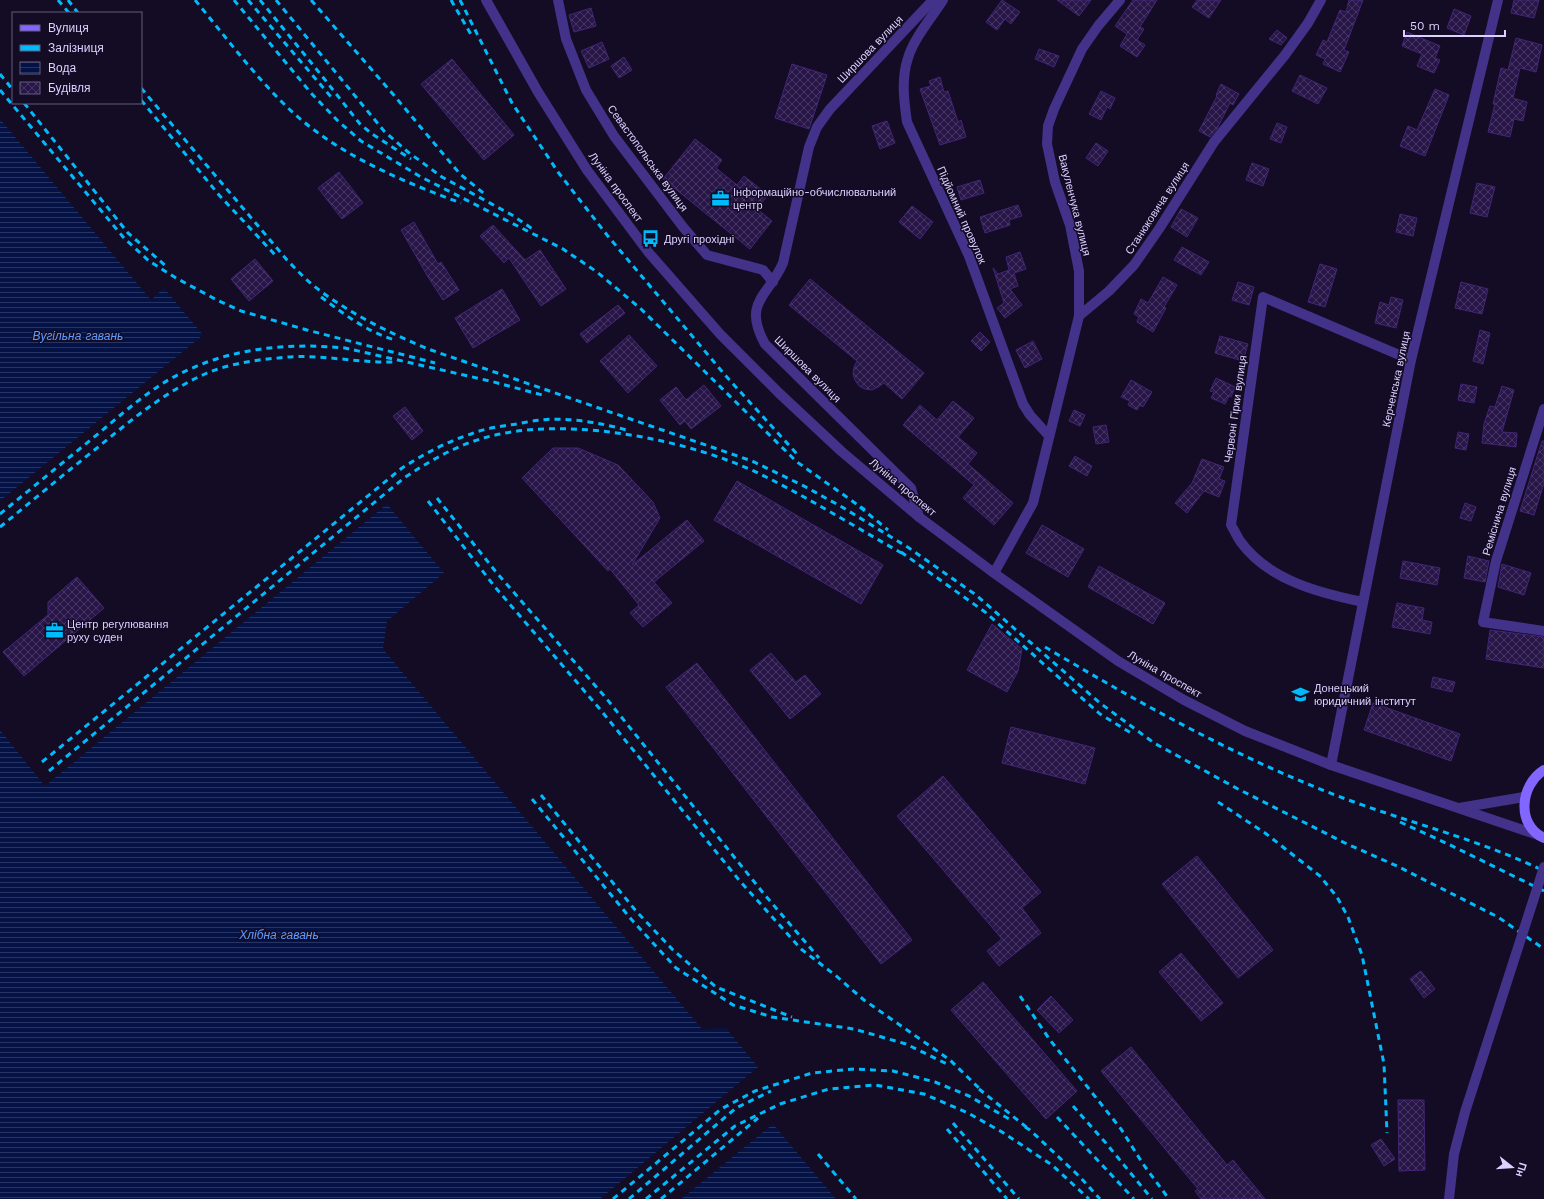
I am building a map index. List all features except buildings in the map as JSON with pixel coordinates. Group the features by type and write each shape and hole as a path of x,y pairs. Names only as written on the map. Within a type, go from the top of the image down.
{"main road":[{"path":"1542,837 1530,826 1524,812 1524,797 1530,783 1537,774 1544,770"}],"street":[{"name":"Луніна проспект","path":"486,0 538,92 587,170 649,253 720,334 779,393 841,451 919,517 994,573 1118,661 1184,700 1246,731 1331,766 1542,837"},
{"name":"Севастопольська вулиця","path":"558,0 566,39 586,90 614,136 683,227 707,255 763,270 773,282"},
{"name":"Ширшова вулиця","path":"919,517 911,488 765,344 759,332 756,319 757,310 763,293 773,282 783,263 809,147 817,126 830,108 934,0"},
{"name":"Підйомний провулок","path":"943,0 915,44 908,58 904,78 904,101 907,122 969,256 1023,404 1030,415 1049,436"},
{"name":"Вакуленчука вулиця","path":"1079,316 1079,271 1070,225 1055,182 1047,144 1048,126 1054,109 1082,49 1098,26 1120,0"},
{"name":"Станюковича вулиця","path":"1079,316 1109,291 1134,265 1159,229 1214,142 1285,55 1308,23 1321,0"},
{"name":"Керченська вулиця","path":"1331,766 1411,360 1498,0"},
{"name":"Червоні Гірки вулиця","path":"1363,602 1294,583 1274,572 1256,558 1240,541 1231,525 1263,297 1411,360"},
{"path":"994,573 1032,503 1079,316"},
{"name":"Реміснича вулиця","path":"1544,409 1496,561 1483,622 1544,631"},
{"name":"Луніна проспект","path":"1458,808 1524,797"},
{"path":"1449,1199 1454,1154 1465,1112 1544,867"}],"water":[{"name":"Вугільна гавань","path":"0,119 151,300 164,288 203,335 0,501"},
{"name":"Хлібна гавань","path":"387,504 444,573 387,621 383,649 702,1029 726,1028 758,1067 600,1199 0,1199 0,730 45,786"},
{"path":"773,1124 836,1199 681,1199"}],"railway":[{"path":"58,0 68,12"},
{"path":"68,0 77,12"},
{"path":"195,0 262,81 305,123 325,138 368,164 414,185 461,203"},
{"path":"234,0 311,93 338,121 361,141 421,177 563,249 597,272 641,309 797,462 865,510"},
{"path":"248,0 332,98"},
{"path":"260,0 360,124 372,134 411,159"},
{"path":"276,0 384,131 408,152 442,177 512,215 534,230"},
{"path":"311,0 460,174 487,196"},
{"path":"451,0 473,38"},
{"path":"460,0 512,103 558,172 607,235 725,375 797,454"},
{"path":"0,74 12,89"},
{"path":"142,89 287,260 310,283 354,313 383,329 428,349 752,461 802,485 842,507 909,548 976,595 1100,703 1154,743 1238,789 1347,844 1397,866 1498,917 1544,949"},
{"path":"0,90 124,238 149,261 176,278 241,311 307,330 435,363"},
{"path":"142,101 219,195 277,257"},
{"path":"25,104 128,233 167,267"},
{"path":"321,297 365,327 385,337 395,340"},
{"path":"0,514 131,406 165,382 190,369 227,356 247,351 266,348 305,346 345,348 490,381 546,396"},
{"path":"0,527 136,417 177,388 207,373 242,363 293,357 322,357 393,362"},
{"path":"42,762 402,468 427,453 480,431 494,427 540,420 562,419 585,421 630,431"},
{"path":"49,771 404,478 450,451 487,437 530,430 563,429 597,431 632,435 701,451 732,462 778,483 905,555"},
{"path":"437,498 496,572 606,698 764,894 819,958"},
{"path":"428,501 495,587 599,708 739,880 801,949 864,1000 950,1060 982,1091"},
{"path":"860,507 888,530"},
{"path":"901,552 985,612 1100,714 1131,733"},
{"path":"1045,647 1182,725 1253,760 1325,791 1380,811 1463,838 1544,871"},
{"path":"541,795 636,911 673,950 716,987 792,1017"},
{"path":"532,799 631,919 676,968 733,1005 772,1017 854,1029 906,1044 949,1065"},
{"path":"1218,802 1265,833 1320,876 1337,897 1348,917 1362,955 1384,1064 1387,1133"},
{"path":"1400,822 1544,891"},
{"path":"1020,996 1050,1040 1121,1129 1143,1164 1169,1199"},
{"path":"613,1199 721,1109 755,1091 812,1073 854,1069 893,1071 935,1082 969,1096 1009,1119"},
{"path":"646,1199 735,1126 780,1104 829,1089 875,1085 924,1094 968,1113 1002,1132 1052,1165 1089,1199"},
{"path":"979,1089 1030,1130"},
{"path":"629,1199 736,1108 771,1091"},
{"path":"1073,1106 1152,1199"},
{"path":"1057,1117 1134,1199"},
{"path":"661,1199 758,1118"},
{"path":"953,1123 1019,1199"},
{"path":"1025,1127 1080,1177 1100,1199"},
{"path":"947,1129 1007,1199"},
{"path":"818,1154 856,1199"}],"place":[{"name":"Інформаційно-обчислювальний центр","path":"720,198"},
{"name":"Другі прохідні","path":"651,239"},
{"name":"Центр регулювання руху суден","path":"54,630"},
{"name":"Донецький юридичний інститут","path":"1301,694"}]}
